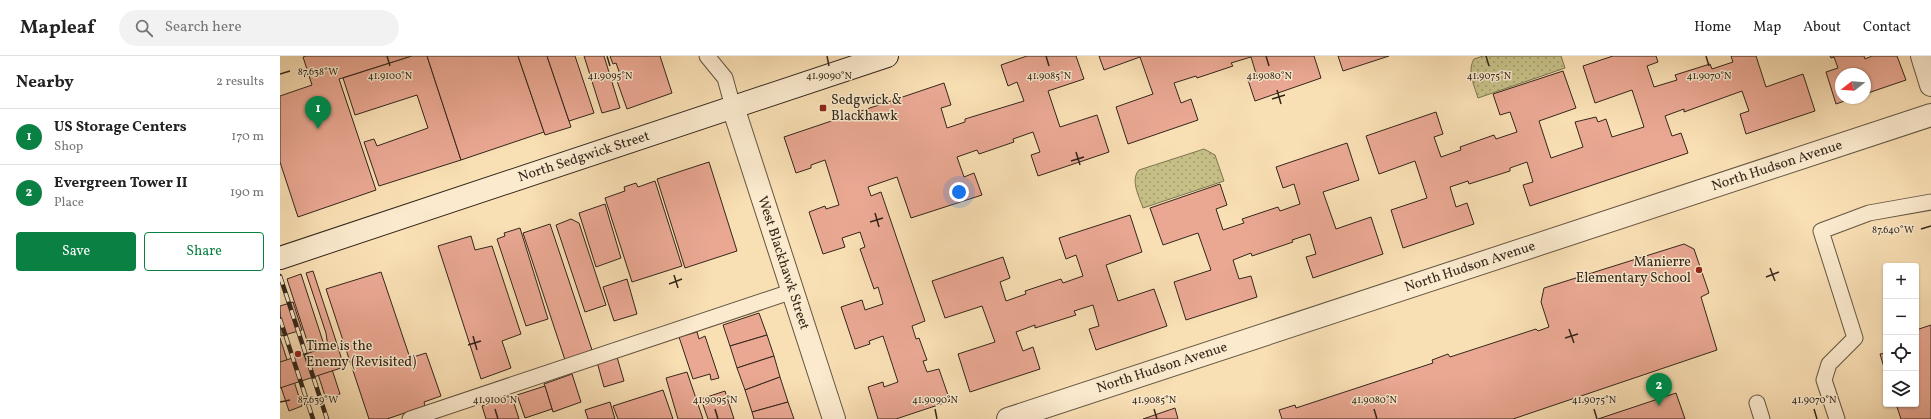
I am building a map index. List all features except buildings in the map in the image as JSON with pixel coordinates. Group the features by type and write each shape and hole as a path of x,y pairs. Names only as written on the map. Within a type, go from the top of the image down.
{"street":[{"name":"North Sedgwick Street","path":"280,258 887,56"},
{"path":"1922,56 1931,85"},
{"name":"West Blackhawk Street","path":"733,107 834,419"},
{"name":"North Hudson Avenue","path":"1008,419 1931,115"}],"lane":[{"path":"707,56 725,78 733,107"},
{"path":"1837,419 1824,380 1829,364 1855,338 1821,231 1868,213 1931,202"},
{"path":"410,419 792,291"},
{"path":"1757,403 1762,419"}],"shaded area":[{"path":"1483,56 1561,56 1565,68 1478,98 1472,78 1471,68 1474,59"},
{"path":"1204,149 1215,155 1224,181 1143,208 1135,183 1136,174 1139,170"}],"railway":[{"path":"280,276 327,419"},
{"path":"280,319 313,419"}],"place":[{"name":"Sedgwick & Blackhawk","path":"823,108"},
{"name":"US Storage Centers","path":"318,129"},
{"name":"Manierre Elementary School","path":"1699,270"},
{"name":"Time is the Enemy (Revisited)","path":"298,354"},
{"name":"Evergreen Tower II","path":"1659,406"}]}
